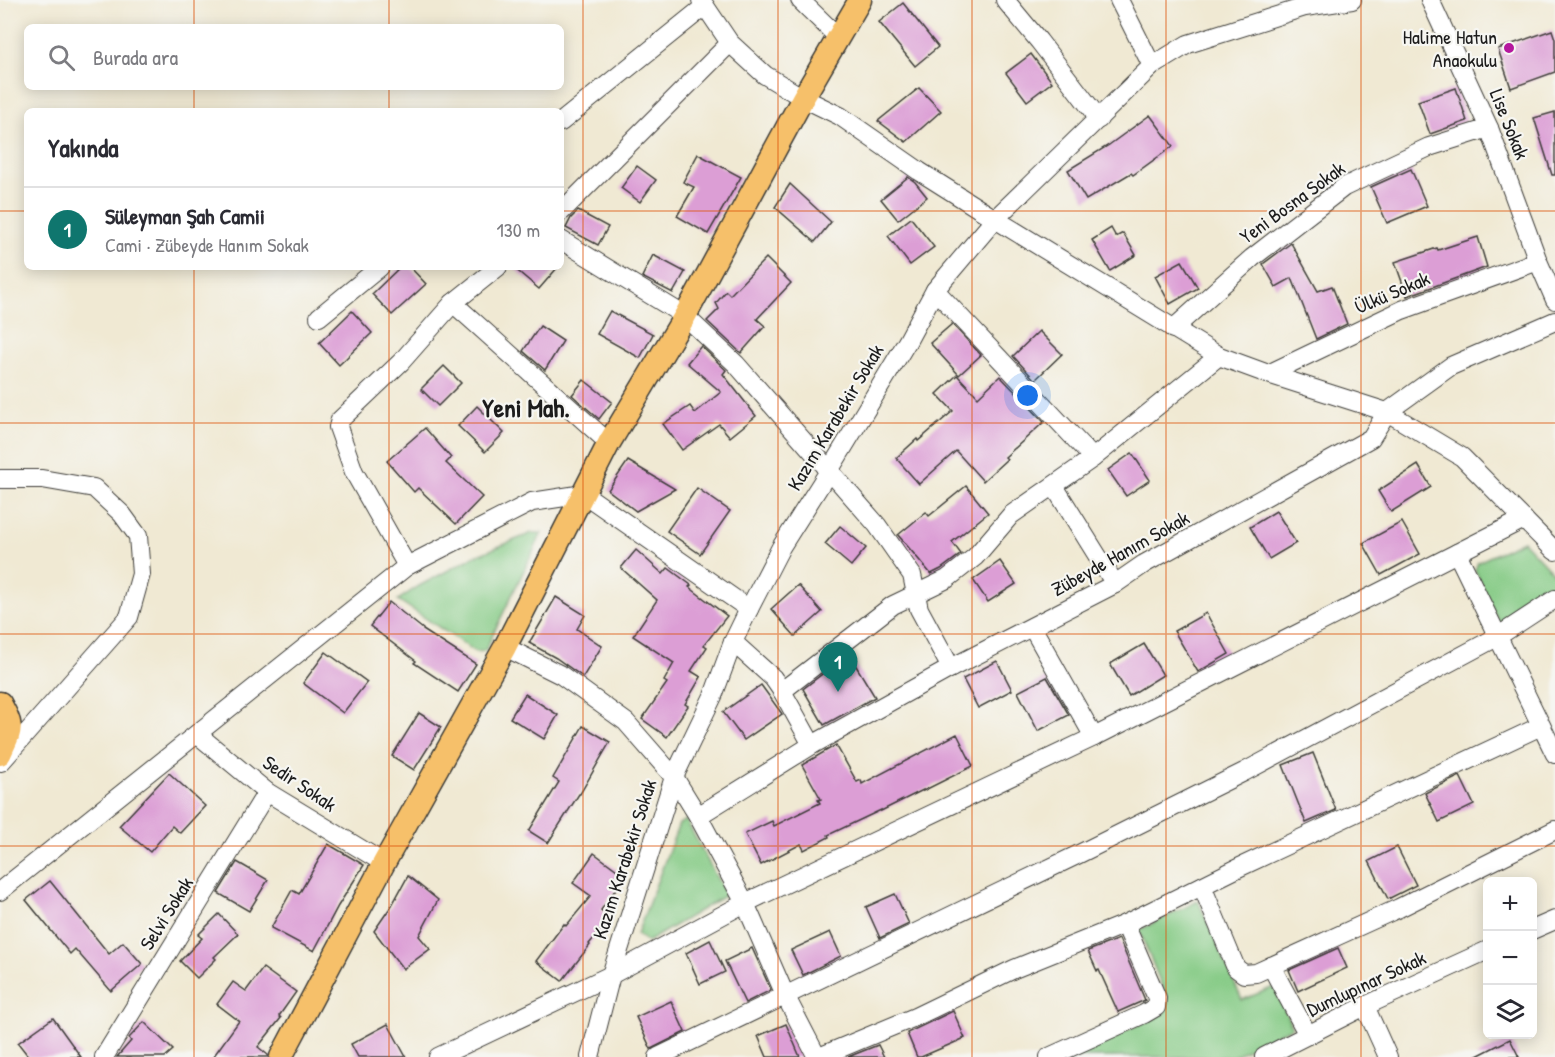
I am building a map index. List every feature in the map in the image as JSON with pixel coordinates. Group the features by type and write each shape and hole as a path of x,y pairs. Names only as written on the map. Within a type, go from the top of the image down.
{"main road":[{"path":"281,1057 384,863 505,647 609,443 685,316 860,0"},
{"path":"0,703 10,722 10,731 0,754"}],"street":[{"path":"800,0 839,38"},
{"path":"1005,0 1099,119"},
{"path":"1119,0 1152,66"},
{"name":"Kazım Karabekir Sokak","path":"590,1057 611,975 674,777 713,696 733,642 781,547 907,342 935,290 995,219 1152,66 1188,44 1305,7 1352,0"},
{"name":"Lise Sokak","path":"1430,0 1489,128 1538,261 1555,300"},
{"path":"564,119 703,3 730,43 765,75 840,116 919,171 1173,329 1219,356 1387,412 1462,457 1555,551"},
{"path":"564,209 730,43"},
{"name":"Yeni Bosna Sokak","path":"1173,329 1252,258 1344,187 1429,147 1489,128"},
{"path":"564,242 685,316 736,364 877,525 912,575 919,609 951,668"},
{"name":"Ülkü Sokak","path":"1268,374 1402,310 1538,261"},
{"path":"319,317 376,270"},
{"path":"407,566 354,472 338,427 340,420 401,362 453,303 494,270"},
{"path":"935,290 1093,458"},
{"path":"453,303 609,443"},
{"name":"Zübeyde Hanım Sokak","path":"698,816 812,745 951,668 1115,584 1144,564 1371,438 1387,412 1451,366 1555,321"},
{"path":"782,691 893,605 947,579 975,557 1011,515 1093,458 1219,356"},
{"path":"0,479 42,479 94,488 122,514 138,536 141,574 129,617 0,763"},
{"path":"1054,486 1115,584"},
{"path":"0,891 407,566 532,502 584,494 749,609"},
{"path":"438,1057 611,975 745,903 1094,737 1524,519"},
{"path":"1457,553 1555,754"},
{"path":"658,1057 1245,772 1497,637 1555,599"},
{"path":"1032,627 1094,737"},
{"path":"733,642 773,678 812,745"},
{"path":"505,647 561,675 626,722 674,777 745,903 786,996 818,1057 915,1017 1014,969 1125,924 1541,726"},
{"name":"Sedir Sokak","path":"196,734 267,792 384,863"},
{"name":"Selvi Sokak","path":"104,1057 267,792"},
{"path":"1202,886 1236,968 1244,974 1256,973 1399,908 1555,830"},
{"path":"1537,928 1555,920"},
{"path":"1049,1057 1156,1007 1157,998 1125,924"},
{"name":"Dumlupınar Sokak","path":"1264,1057 1365,1006 1483,952"},
{"path":"1271,966 1308,1035"},
{"path":"1365,1006 1388,1057"}],"green space":[{"path":"532,533 542,533 485,651 476,652 398,600 473,557"},
{"path":"1523,541 1555,575 1555,591 1500,625 1475,570 1478,562"},
{"path":"686,820 726,895 647,942 637,934 679,824"},
{"path":"1198,901 1242,1000 1274,987 1292,1027 1232,1057 1070,1057 1163,1013 1168,1001 1139,930"}],"building":[{"path":"903,3 938,47 915,66 879,22"},
{"path":"1552,30 1555,39 1555,72 1511,88 1498,49"},
{"path":"1031,54 1052,82 1027,101 1006,73"},
{"path":"919,88 941,111 906,142 878,121"},
{"path":"1456,88 1467,121 1430,134 1418,101"},
{"path":"1555,112 1555,175 1552,175 1534,118"},
{"path":"1150,115 1173,146 1133,175 1131,173 1086,200 1068,170 1109,145"},
{"path":"698,154 741,177 708,234 677,216 694,187 683,182"},
{"path":"637,166 656,180 640,202 621,188"},
{"path":"1411,169 1427,206 1387,223 1371,187"},
{"path":"908,177 927,197 898,220 881,199"},
{"path":"790,184 831,222 815,242 775,207"},
{"path":"578,211 608,227 598,245 566,228"},
{"path":"911,218 934,247 910,265 888,236"},
{"path":"1111,228 1116,237 1123,233 1136,255 1110,271 1092,240"},
{"path":"1478,237 1487,267 1407,296 1395,262"},
{"path":"1291,243 1318,291 1332,286 1347,324 1316,339 1292,278 1276,287 1263,264"},
{"path":"653,255 685,272 673,293 642,277"},
{"path":"766,258 791,283 757,319 765,326 741,353 707,321 719,309 716,303 726,291 730,295"},
{"path":"1182,261 1198,288 1170,304 1155,276"},
{"path":"397,270 413,270 426,284 392,315 372,294"},
{"path":"517,270 555,270 539,289"},
{"path":"352,311 372,333 339,365 319,343"},
{"path":"610,311 653,334 640,358 597,334"},
{"path":"952,324 981,355 959,375 930,343"},
{"path":"540,326 563,341 545,370 523,351"},
{"path":"1039,331 1062,354 1035,380 1013,356"},
{"path":"701,346 726,370 723,374 756,416 730,437 719,424 682,450 663,424 690,406 695,413 721,392 687,363"},
{"path":"444,366 461,383 438,406 421,389"},
{"path":"957,375 978,397 1000,376 1044,422 1005,457 1007,459 983,481 956,451 919,484 896,458 953,411 937,394"},
{"path":"584,380 612,402 599,419 572,395"},
{"path":"477,406 504,433 485,452 458,426"},
{"path":"425,428 451,458 446,463 482,497 456,524 418,488 414,492 387,461"},
{"path":"1132,453 1150,480 1126,496 1108,470"},
{"path":"628,461 675,489 636,511 608,490"},
{"path":"1418,465 1431,487 1391,512 1378,491"},
{"path":"966,486 988,513 952,542 961,554 931,574 898,535 926,512 929,516"},
{"path":"697,488 730,511 700,554 667,531"},
{"path":"1276,511 1296,543 1269,559 1250,527"},
{"path":"1402,522 1420,554 1381,575 1363,543"},
{"path":"840,526 866,548 851,566 825,544"},
{"path":"636,550 663,574 668,568 727,616 704,645 707,647 691,671 701,677 685,704 688,706 667,737 642,719 667,683 664,681 674,663 633,636 657,600 621,568"},
{"path":"1000,561 1016,584 988,602 973,580"},
{"path":"798,585 822,612 795,636 771,609"},
{"path":"556,597 585,615 577,629 602,646 583,677 529,643"},
{"path":"389,602 423,630 476,664 458,692 414,663 416,661 370,626"},
{"path":"1206,613 1229,654 1198,672 1174,631"},
{"path":"1144,644 1163,675 1129,696 1110,664"},
{"path":"326,652 367,682 343,713 303,683"},
{"path":"850,656 875,697 824,725 803,689 834,665"},
{"path":"997,661 1012,690 978,708 963,679"},
{"path":"1047,677 1069,715 1038,731 1018,692"},
{"path":"761,685 782,714 744,740 723,712"},
{"path":"525,694 558,715 544,739 510,718"},
{"path":"419,713 441,727 414,770 392,756"},
{"path":"583,726 610,742 548,843 529,831 559,782 553,778"},
{"path":"957,734 973,766 828,835 829,837 804,850 801,844 761,865 745,834 772,821 774,826 820,803 818,800 821,799 802,765 836,745 857,782 861,780 862,784"},
{"path":"1313,753 1336,810 1306,823 1283,765"},
{"path":"169,773 205,806 180,833 172,826 150,852 119,826"},
{"path":"1460,776 1474,805 1439,822 1425,793"},
{"path":"328,844 364,865 338,906 314,951 271,928 292,890 299,894"},
{"path":"1397,847 1416,885 1388,899 1369,861"},
{"path":"594,853 625,876 601,910 611,918 562,981 536,961 564,924 566,926 591,896 573,883"},
{"path":"237,862 268,880 249,911 218,893"},
{"path":"408,876 438,900 419,936 430,949 403,969 374,931"},
{"path":"50,881 109,954 123,942 142,964 111,991 75,949 70,954 26,900"},
{"path":"895,894 909,924 880,938 866,907"},
{"path":"219,914 238,934 214,957 216,959 197,978 180,961 202,938 198,935"},
{"path":"830,932 841,956 803,975 791,950"},
{"path":"1119,939 1145,1000 1118,1012 1088,951"},
{"path":"710,940 725,972 700,984 686,953"},
{"path":"752,948 771,990 745,1003 725,961"},
{"path":"1338,948 1347,968 1298,991 1289,970"},
{"path":"263,968 296,992 279,1016 281,1018 258,1047 268,1057 213,1057 239,1021 217,1004 233,982 246,991"},
{"path":"671,1001 685,1032 651,1049 636,1017"},
{"path":"953,1011 965,1038 917,1057 907,1033"},
{"path":"53,1018 81,1057 29,1057 18,1043"},
{"path":"144,1022 173,1050 165,1057 117,1057 131,1041 129,1038"},
{"path":"388,1024 406,1057 358,1057 351,1044"},
{"path":"786,1024 800,1057 767,1057 758,1036"},
{"path":"1510,1039 1519,1057 1475,1057"},
{"path":"878,1045 884,1057 848,1057"}],"place":[{"name":"Halime Hatun Anaokulu","path":"1509,48"},
{"name":"Süleyman Şah Camii","path":"838,692"}],"district":[{"name":"Yeni Mah.","path":"526,407"}]}
